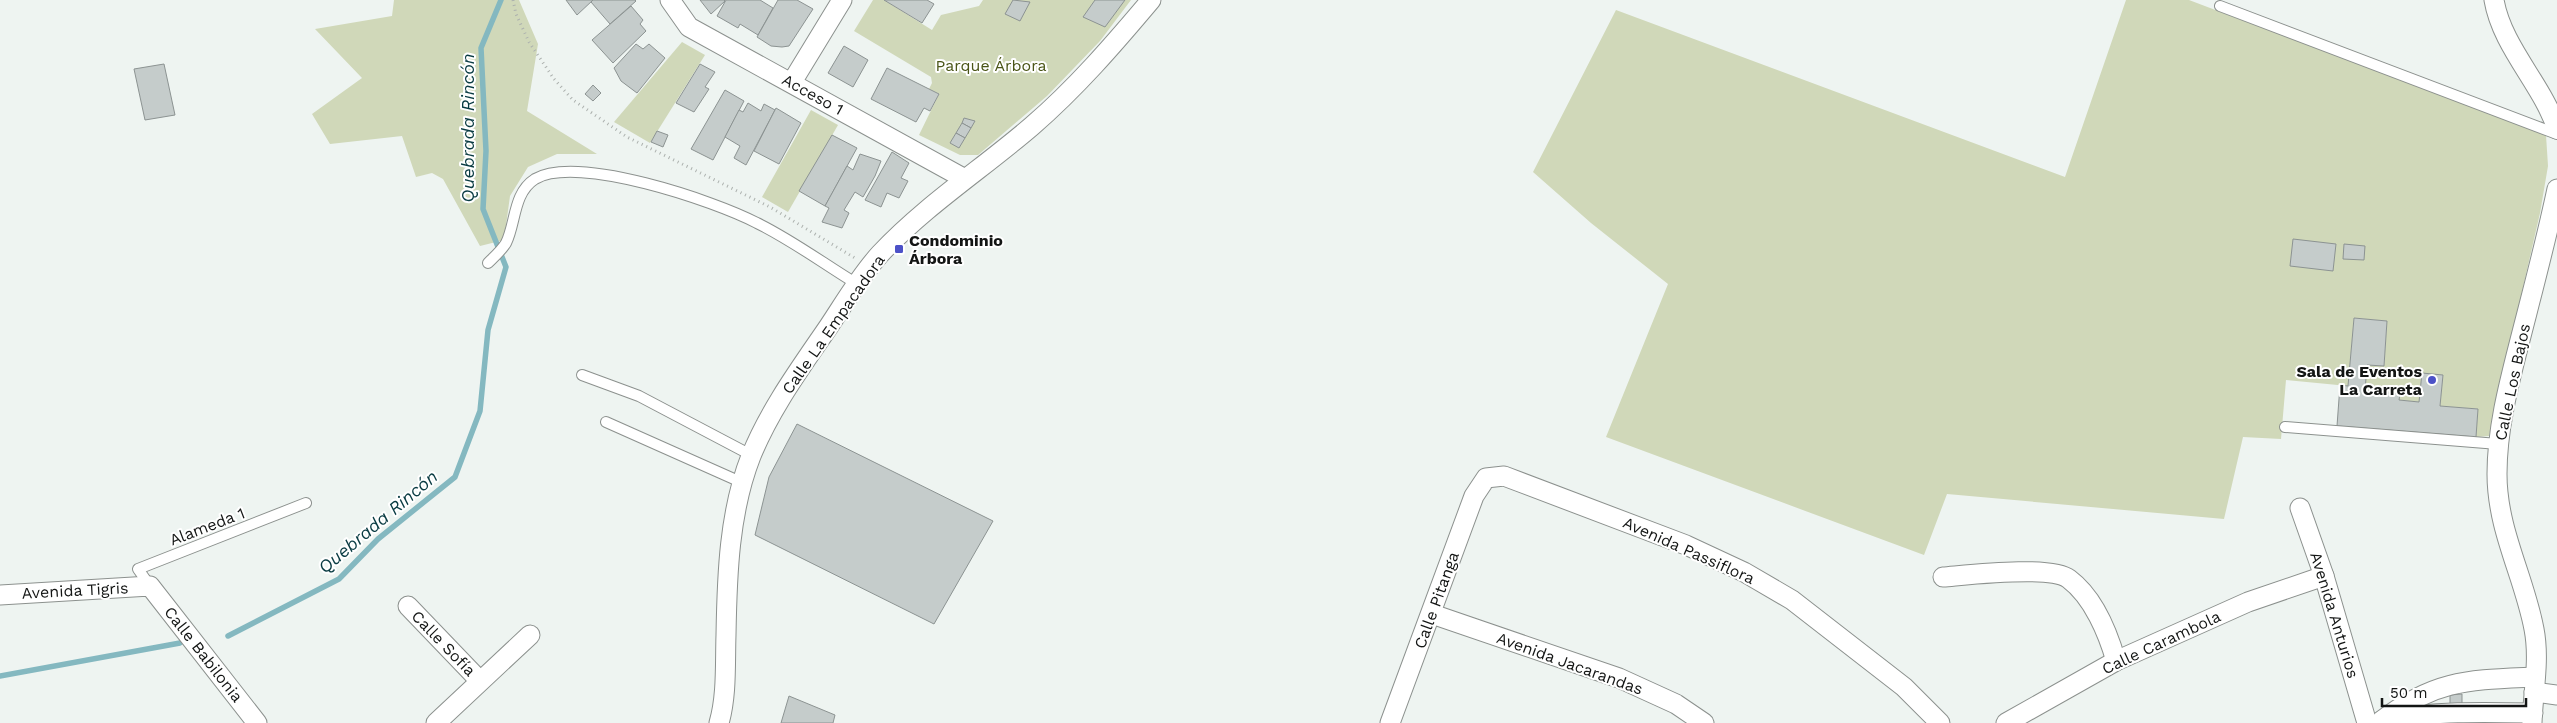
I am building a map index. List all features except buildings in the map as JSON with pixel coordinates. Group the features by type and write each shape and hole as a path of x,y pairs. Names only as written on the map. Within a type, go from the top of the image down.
{"street":[{"name":"Acceso 1","path":"670,0 690,27 965,179"},
{"path":"792,82 842,0"},
{"name":"Calle La Empacadora","path":"719,723 724,682 728,563 736,511 752,456 785,392 857,284 897,238 1063,98 1151,0"},
{"path":"2494,0 2506,36 2539,90 2557,129"},
{"name":"Calle Los Bajos","path":"2532,718 2537,647 2534,627 2508,547 2500,512 2497,476 2498,444 2507,390 2557,189"},
{"name":"Avenida Passiflora","path":"1486,478 1504,476 1686,545 1744,572 1792,600 1830,629 1904,687 1940,723"},
{"name":"Calle Pitanga","path":"1390,723 1432,614 1474,496 1486,478"},
{"name":"Avenida Anturios","path":"2300,508 2374,722"},
{"path":"1943,577 2033,571 2068,578 2087,599 2108,634 2116,661"},
{"name":"Calle Carambola","path":"2006,723 2116,661 2248,602 2324,576"},
{"name":"Avenida Tigris","path":"0,595 150,586"},
{"name":"Calle Babilonia","path":"150,586 255,722"},
{"name":"Calle Sofía","path":"408,606 480,681"},
{"name":"Avenida Jacarandas","path":"1432,614 1619,678 1676,704 1704,723"},
{"path":"436,723 530,635"},
{"path":"2374,722 2428,691 2463,681 2535,684 2557,695"},
{"path":"2374,722 2402,717 2488,712 2532,718"}],"lane":[{"path":"2220,6 2557,134"},
{"path":"488,263 506,244 516,208 526,188 534,180 554,173 593,174 697,197 758,223 857,284"},
{"path":"582,375 639,396 752,456"},
{"path":"606,422 743,483"},
{"path":"2285,427 2498,444"},
{"name":"Alameda 1","path":"150,586 138,569 306,503"}],"path":[{"path":"512,0 516,14 529,42 554,79 574,100 626,136 770,207 870,267"}],"green space":[{"path":"394,0 519,0 538,44 527,111 597,154 557,154 528,167 510,196 504,240 480,246 443,179 432,173 416,177 402,136 330,144 312,114 362,78 315,29 392,16"},
{"name":"Parque Árbora","path":"873,0 884,0 932,30 941,15 979,6 983,0 1131,0 1100,41 1047,96 978,155 960,155 919,135 939,94 929,89 932,83 931,77 854,31"},
{"path":"2126,0 2189,0 2546,135 2548,166 2540,213 2489,436 2476,437 2478,409 2440,406 2443,375 2422,373 2419,402 2399,400 2399,394 2365,391 2367,365 2384,366 2387,321 2354,318 2348,386 2286,380 2281,439 2243,437 2224,519 1947,494 1924,555 1606,437 1668,284 1591,223 1533,172 1616,10 2065,177"},
{"path":"682,42 705,55 650,143 614,122"},
{"path":"811,110 838,125 788,212 762,197"}],"waterway":[{"name":"Quebrada Rincón","path":"228,636 339,579 378,539 455,477 480,411 488,330 506,267 483,209 486,151 481,48 501,0"},
{"name":"Quebrada Rincón","path":"0,676 180,643"}],"place":[{"name":"Condominio Árbora","path":"899,249"},
{"name":"Sala de Eventos La Carreta","path":"2432,380"}]}
